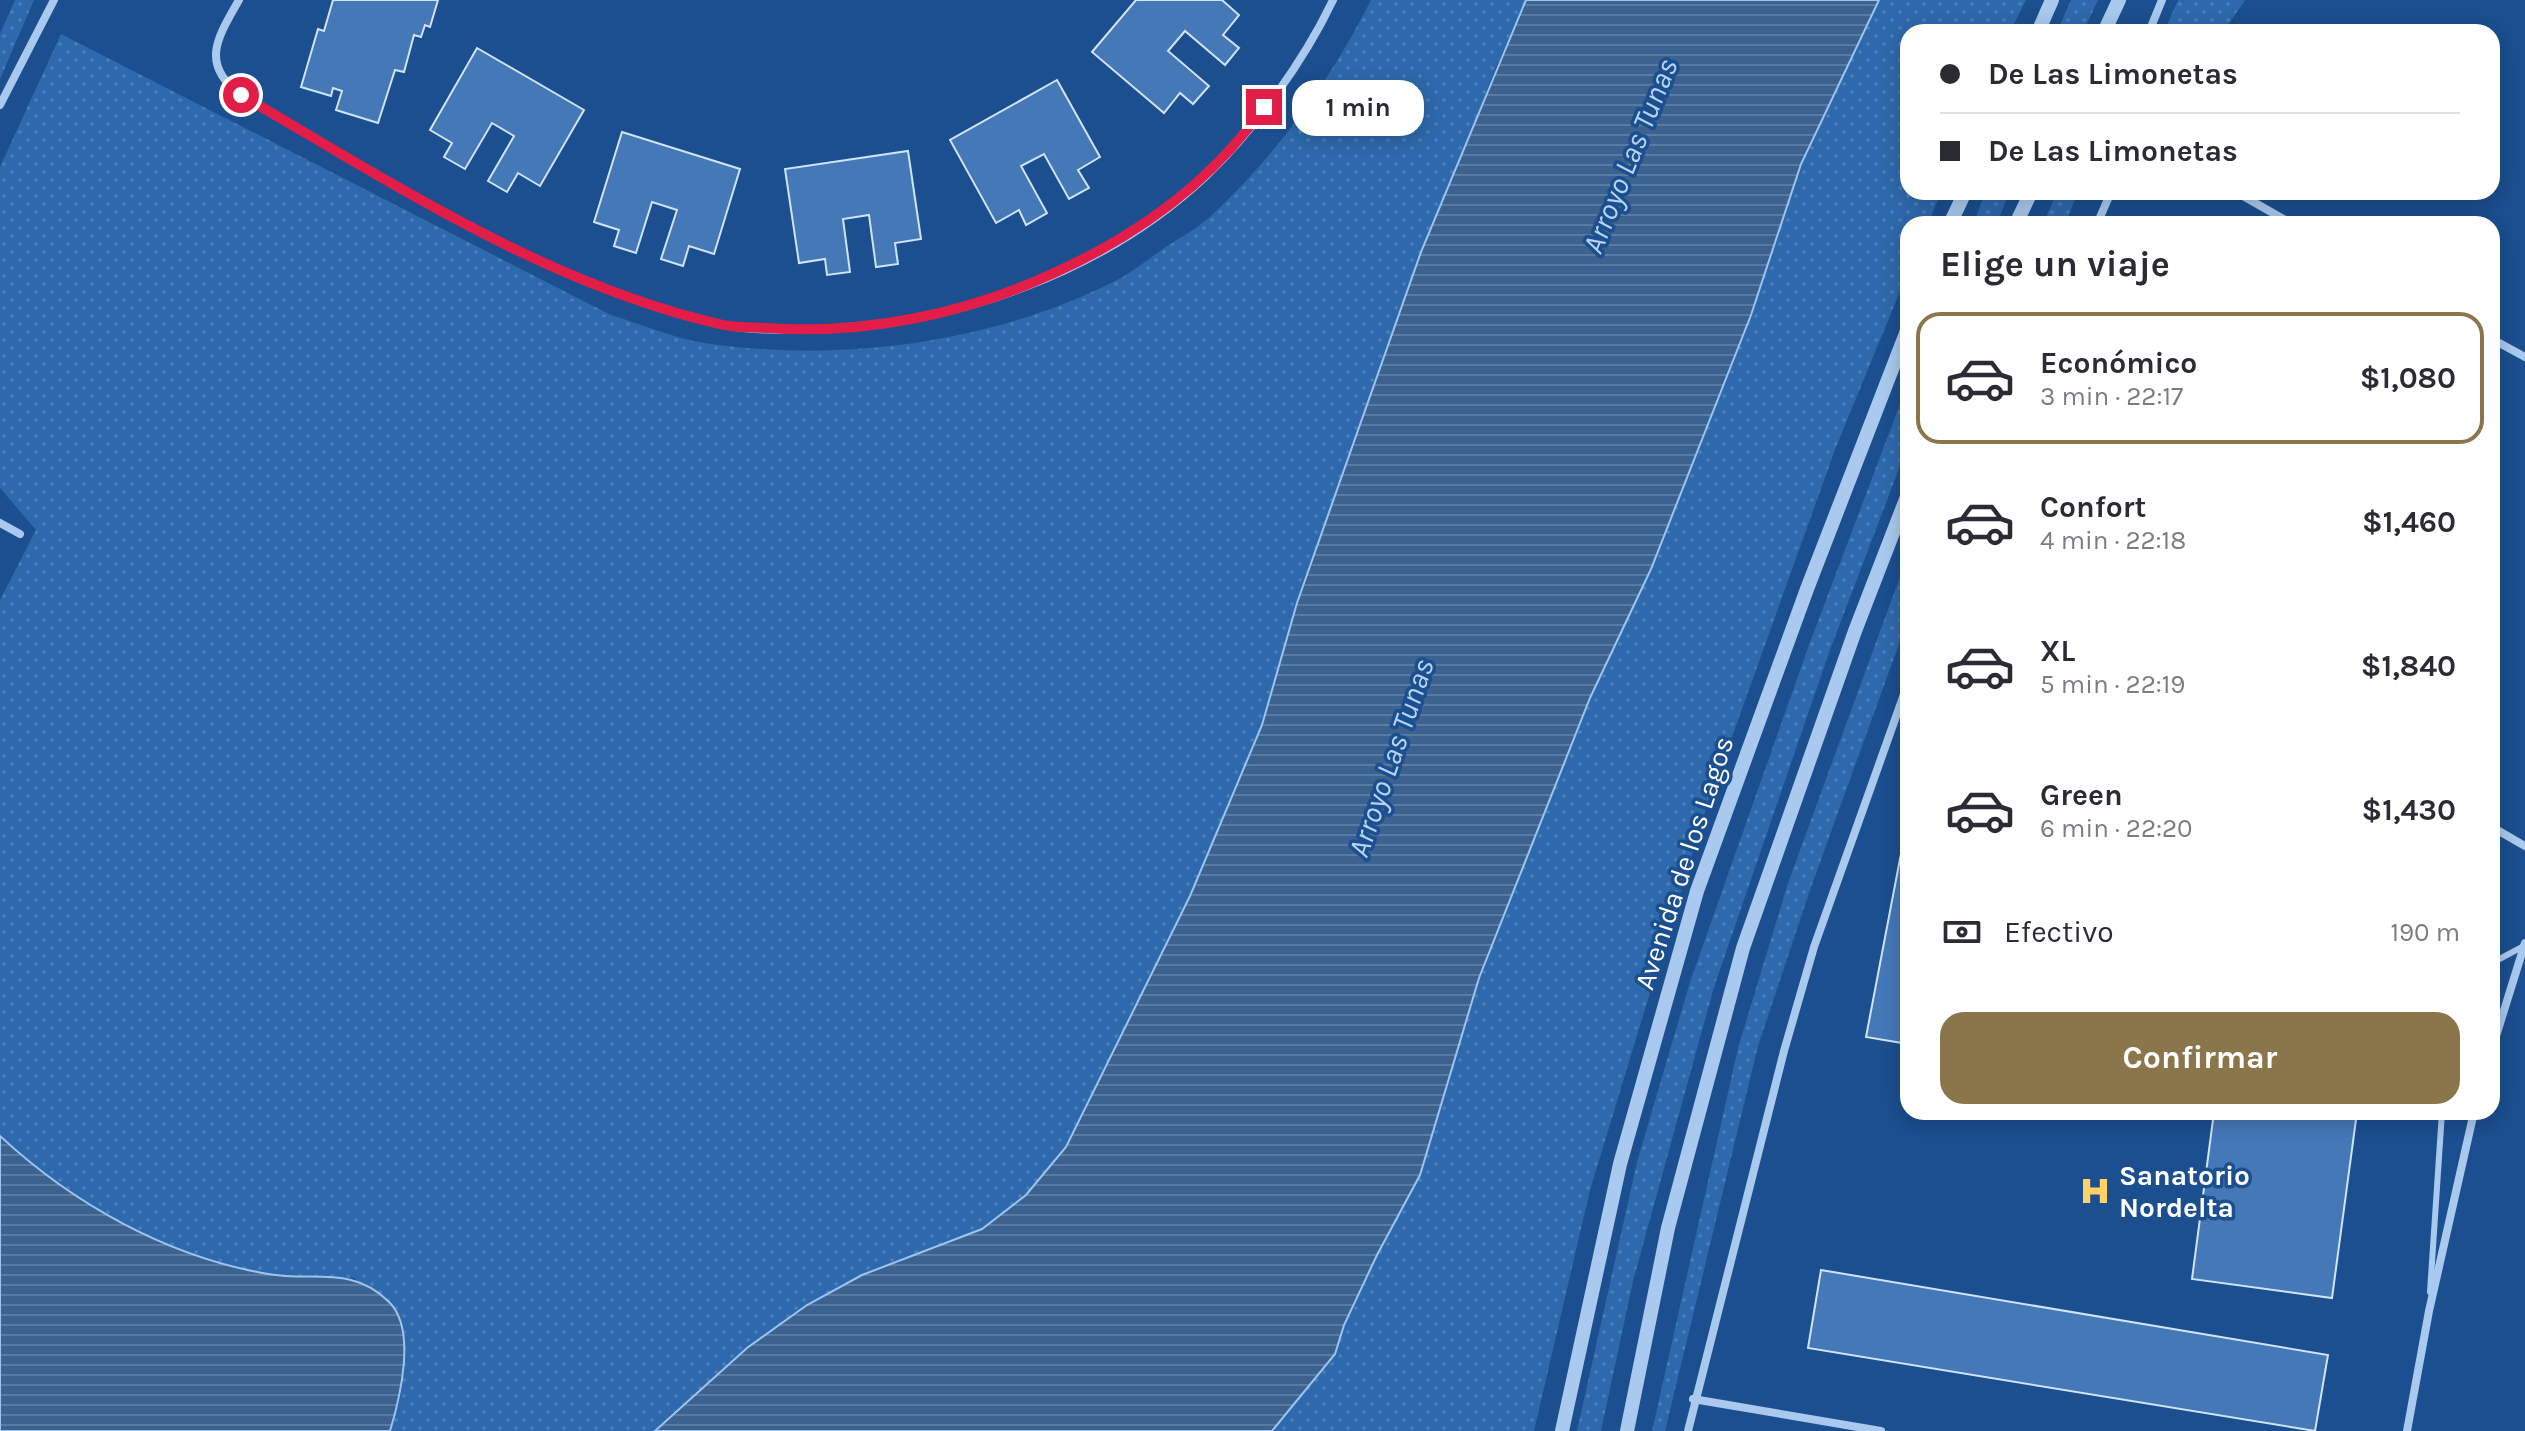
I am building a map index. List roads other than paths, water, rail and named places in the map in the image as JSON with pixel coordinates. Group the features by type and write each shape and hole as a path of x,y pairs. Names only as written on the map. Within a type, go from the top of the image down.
{"street":[{"path":"0,105 54,0"},
{"path":"239,0 216,41 215,60 224,82 241,95 441,212 592,283 721,325 787,330 911,321 986,300 1087,258 1151,220 1206,176 1246,133 1333,0"},
{"path":"2042,24 2052,0"},
{"path":"2108,24 2119,0"},
{"path":"2152,24 2162,0"},
{"path":"2250,200 2278,216"},
{"path":"2500,343 2525,357"},
{"name":"Avenida de los Lagos","path":"1562,1431 1620,1164 1697,891 1807,589 1900,349"},
{"path":"1627,1431 1668,1228 1743,948 1855,631 1900,519"},
{"path":"0,523 20,534"},
{"path":"1688,1431 1693,1399 1814,947 1900,705"},
{"path":"2500,832 2525,846"},
{"path":"2500,1023 2524,945"},
{"path":"2407,1431 2429,1311 2472,1120"},
{"path":"1693,1399 1881,1431"}],"lane":[{"path":"2500,958 2524,945"},
{"path":"2429,1311 2441,1120"}],"water":[{"name":"Arroyo Las Tunas","path":"1526,0 1879,0 1801,164 1751,315 1651,569 1590,698 1479,978 1420,1175 1377,1255 1344,1325 1335,1354 1272,1431 655,1431 747,1348 807,1305 862,1275 982,1229 1026,1195 1066,1147 1190,896 1262,725 1297,603 1421,252"},
{"path":"0,1136 59,1184 124,1224 159,1241 231,1266 285,1276 346,1279 375,1291 389,1302 397,1314 404,1346 401,1383 390,1431 0,1431"}],"place":[{"name":"Sanatorio Nordelta","path":"2095,1191"}]}
